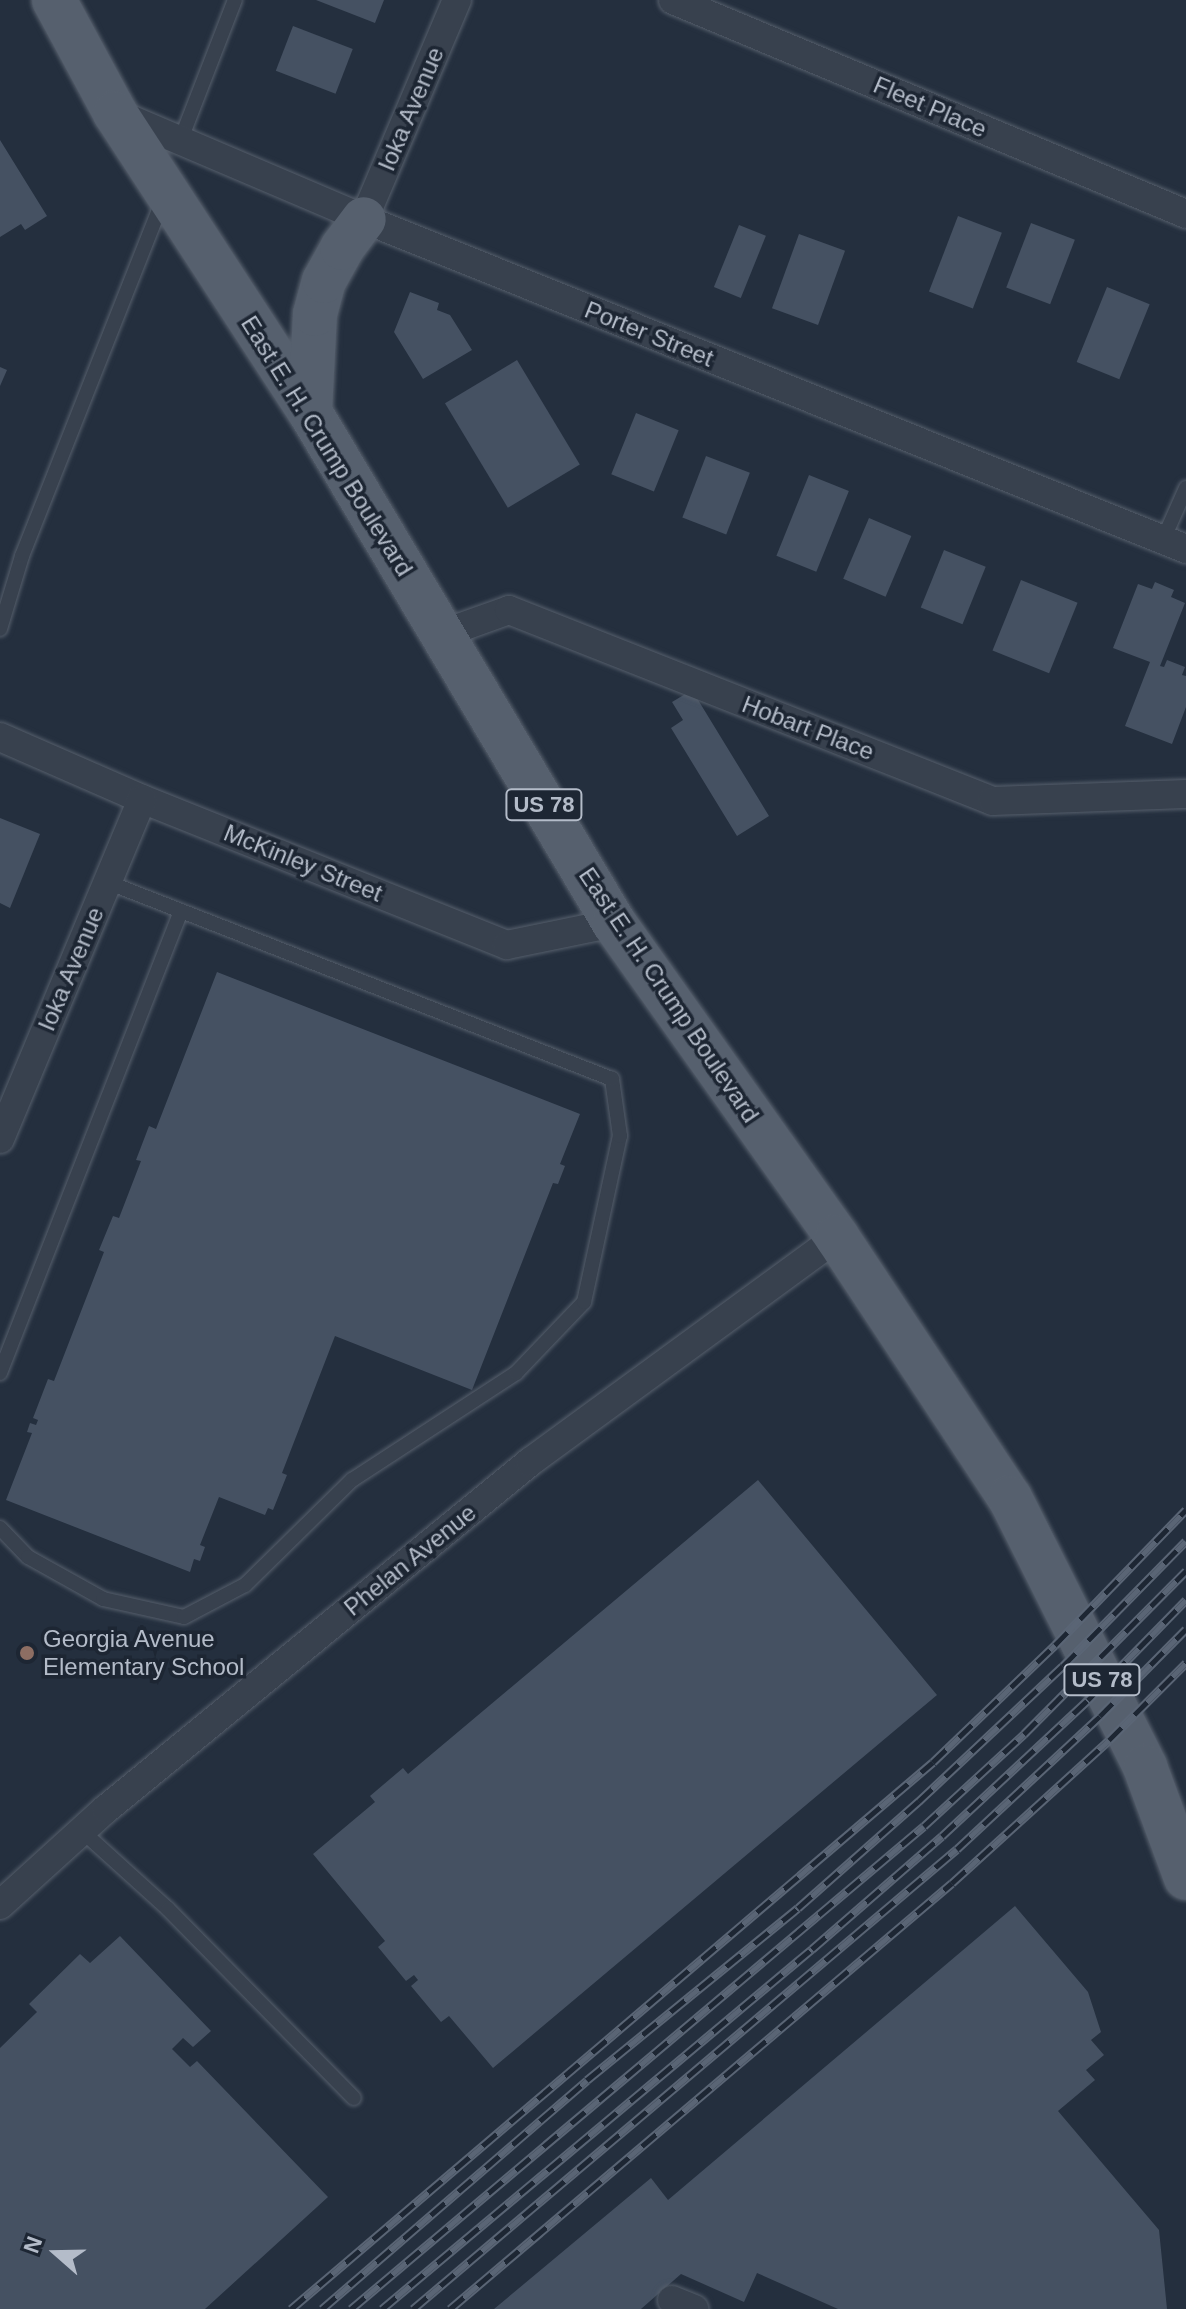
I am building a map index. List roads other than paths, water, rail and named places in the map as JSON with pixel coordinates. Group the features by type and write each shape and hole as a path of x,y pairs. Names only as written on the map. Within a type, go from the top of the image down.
{"main road":[{"name":"East E. H. Crump Boulevard","path":"54,0 115,113 310,412 614,923 837,1237 1010,1498 1145,1767 1186,1878"},
{"path":"310,412 315,314 324,281 342,248 364,219"}],"street":[{"name":"Ioka Avenue","path":"364,219 457,0"},
{"name":"Fleet Place","path":"673,0 1186,214"},
{"name":"Porter Street","path":"115,113 364,219 1174,545"},
{"name":"Hobart Place","path":"442,634 509,610 993,801 1186,794"},
{"name":"McKinley Street","path":"0,737 142,799 507,945 614,923"},
{"name":"Ioka Avenue","path":"0,1139 142,799"},
{"name":"Phelan Avenue","path":"0,1905 82,1831 530,1462 837,1237"}],"lane":[{"path":"181,139 235,0"},
{"path":"0,629 22,556 166,193"},
{"path":"1174,545 1186,488"},
{"path":"0,1528 28,1557 103,1599 184,1617 245,1585 352,1480 516,1373 584,1302 620,1136 612,1079 107,882"},
{"path":"0,1373 181,911"},
{"path":"82,1831 168,1909 354,2098"}],"railway":[{"path":"291,2309 933,1762 1055,1645 1186,1510"},
{"path":"322,2309 587,2080 798,1908 919,1801 1063,1666 1186,1541"},
{"path":"351,2309 924,1826 1024,1734 1186,1571"},
{"path":"382,2309 812,1949 942,1836 1088,1700 1186,1600"},
{"path":"413,2309 957,1849 1100,1716 1186,1629"},
{"path":"450,2309 952,1883 1109,1740 1186,1663"}],"place":[{"name":"Georgia Avenue Elementary School","path":"27,1653"}]}
